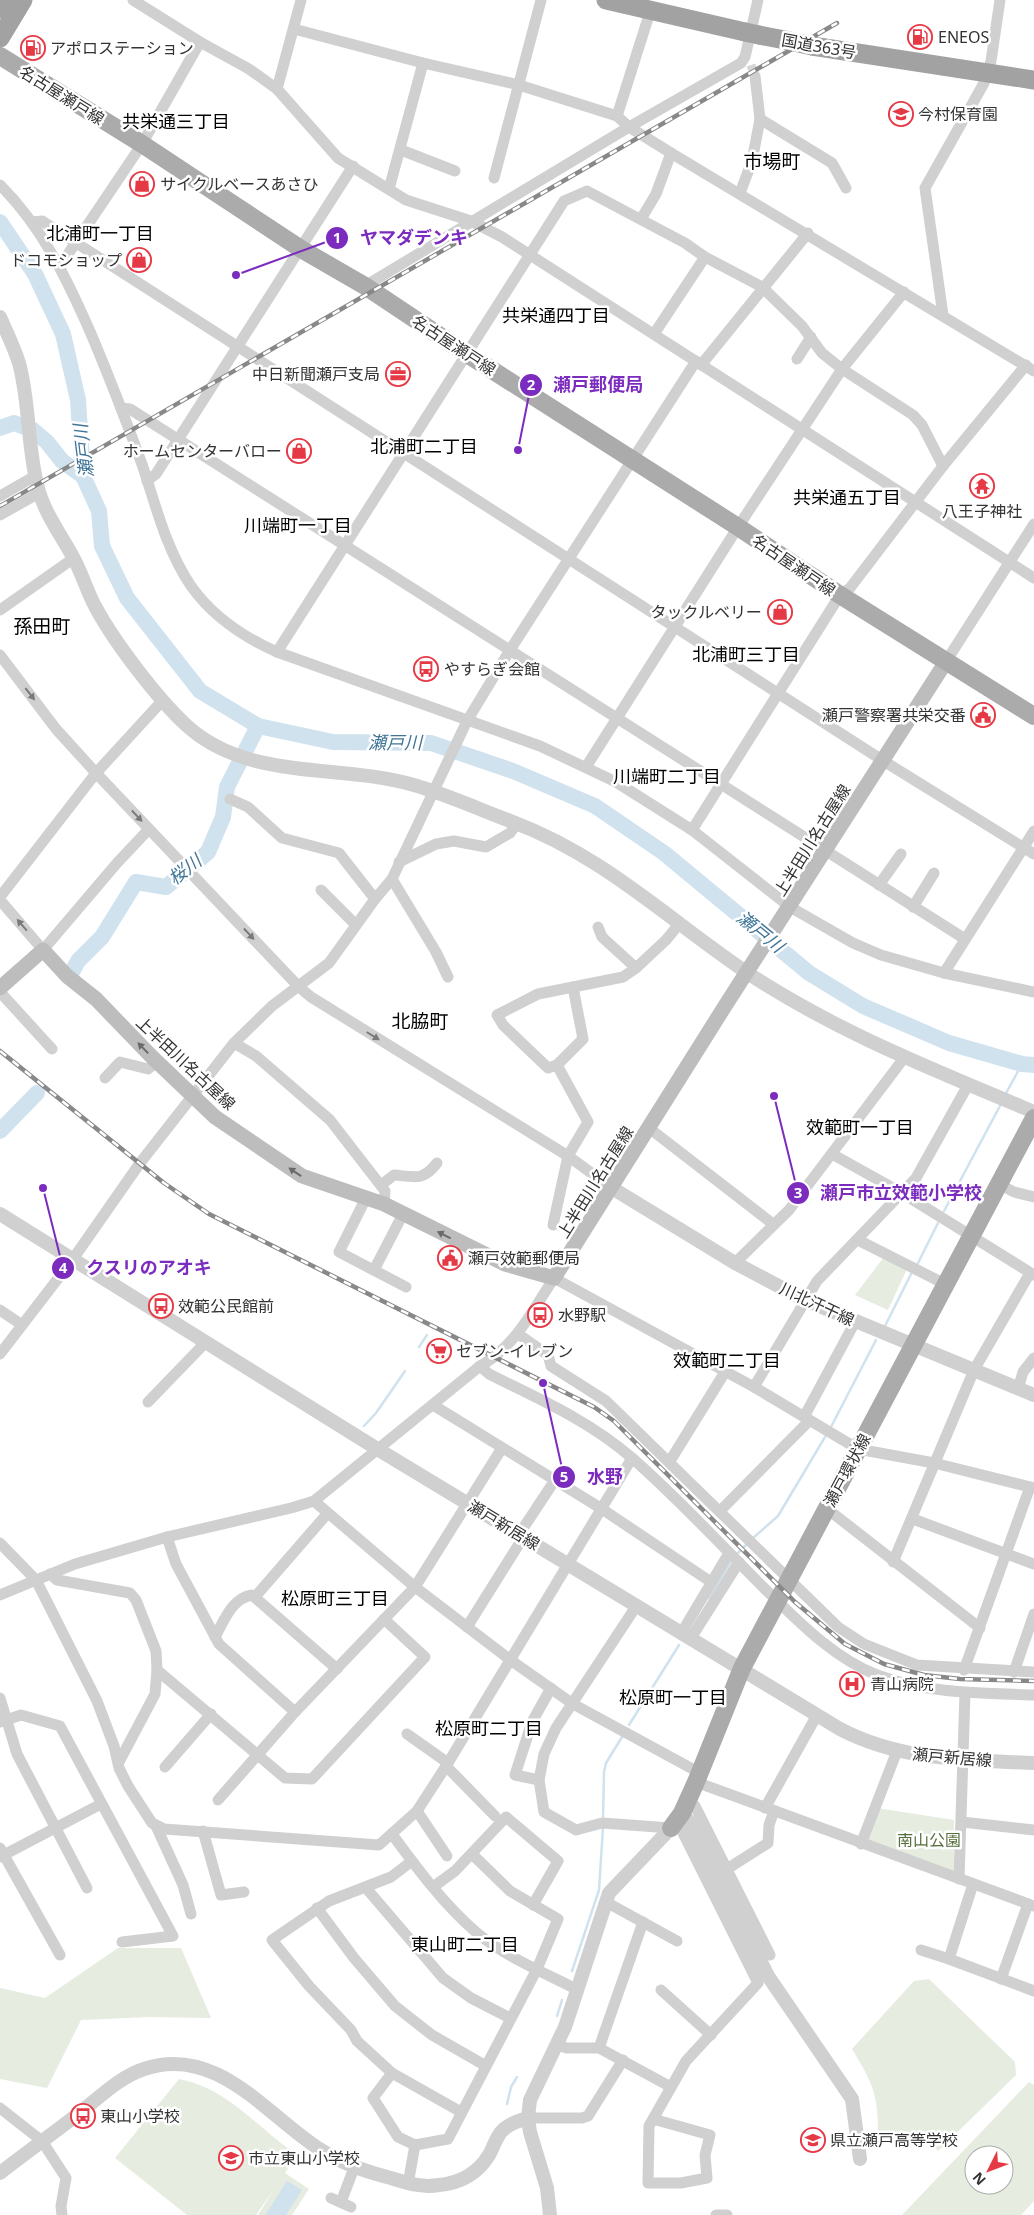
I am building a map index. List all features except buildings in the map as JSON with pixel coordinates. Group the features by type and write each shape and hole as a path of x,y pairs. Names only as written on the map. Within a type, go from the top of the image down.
{"highway":[{"path":"0,9 6,0"},
{"path":"0,38 23,0"},
{"name":"国道363号","path":"606,0 650,12 812,46 1034,80"}],"main road":[{"name":"名古屋瀬戸線","path":"0,56 142,144 301,249 365,286 840,595 1034,716"},
{"name":"上半田川名古屋線","path":"43,950 67,976 96,999 157,1062 215,1117 302,1176 384,1204 505,1264 554,1278 947,660"},
{"path":"0,988 43,950"},
{"name":"瀬戸環状線","path":"680,1815 698,1778 742,1668 1034,1118"}],"street":[{"path":"133,0 200,42 249,69 277,89 330,151 352,166 406,200 471,221 502,237 1034,578"},
{"path":"277,89 301,0"},
{"path":"494,178 541,0"},
{"path":"365,286 629,127 741,63 745,57 758,0"},
{"path":"943,315 925,188 977,97 988,72 1000,0"},
{"path":"617,116 650,12"},
{"path":"294,29 423,63 519,85 617,116 629,127 1030,368 943,466 850,588 840,595 692,830"},
{"path":"60,266 142,144 200,42"},
{"path":"389,189 423,63"},
{"path":"740,192 752,161 760,119 755,76"},
{"path":"760,119 832,163 846,188"},
{"path":"401,150 455,171"},
{"path":"641,219 656,194 672,153"},
{"path":"147,481 156,474 301,249 352,166"},
{"path":"0,185 33,222 60,266 121,408 173,552 182,571 201,598 218,616 241,634 277,652 465,724 540,746 586,767 634,792 692,830 790,907 853,943 874,952 944,973 1034,992"},
{"path":"277,652 564,201 587,191 685,243 704,257 762,287 802,326 822,353 842,369 913,415 922,425 943,466"},
{"path":"33,222 42,221 779,692 882,760 1034,854"},
{"path":"0,1354 191,1094 234,1043 272,1006 328,963 374,899 392,878 465,724 632,459 698,363 808,233"},
{"path":"654,334 704,257"},
{"path":"586,767 738,527 842,369 904,292"},
{"path":"0,317 18,362 39,493 74,558 96,609 163,700 187,726 212,746 235,756 262,763 414,785 543,833 599,864 747,972 822,1018 904,1058 1034,1112"},
{"path":"797,359 811,337"},
{"path":"121,408 130,409 965,939"},
{"path":"0,496 35,476"},
{"path":"0,515 39,493"},
{"path":"947,660 1034,524"},
{"path":"0,610 74,558"},
{"path":"0,656 56,728 149,830 298,987 319,1002 568,1156 612,1188"},
{"path":"149,830 117,863 43,950 0,898 96,772 163,700"},
{"path":"230,799 248,806 282,838 339,853 374,899"},
{"path":"399,862 436,844 454,841 486,846 510,834 517,823"},
{"path":"944,973 1034,831"},
{"path":"879,885 900,854"},
{"path":"914,907 934,873"},
{"path":"392,878 436,952 448,977"},
{"path":"321,890 356,925"},
{"path":"573,987 584,1039 557,1065 548,1068 503,1025 497,1015 538,994 573,987 623,977 636,968 666,940 680,923"},
{"path":"598,927 602,937 636,968"},
{"path":"0,992 52,1049"},
{"path":"234,1043 256,1056 330,1120 385,1191 384,1204"},
{"path":"736,1263 789,1210 904,1058"},
{"path":"105,1078 120,1062 148,1069 157,1062"},
{"path":"553,1225 568,1156 588,1122 557,1065"},
{"path":"754,1387 817,1281 916,1178 968,1085"},
{"path":"649,1128 773,1224"},
{"path":"832,1154 902,1193 1032,1274 974,1370 934,1463 913,1519 893,1562"},
{"path":"381,1185 394,1175 421,1177 429,1173 438,1163"},
{"path":"999,1184 1014,1192 1034,1197"},
{"name":"川北汗干線","path":"612,1188 736,1263 805,1300 1034,1395"},
{"path":"366,1198 339,1252 406,1287"},
{"name":"瀬戸新居線","path":"0,1214 379,1450 850,1734 896,1751 923,1757 1034,1763"},
{"path":"374,1270 403,1214"},
{"path":"858,1240 945,1284"},
{"path":"0,1595 74,1564 167,1537 314,1501 480,1366 490,1360 518,1334 554,1278 754,1387 858,1449 934,1463 1032,1488 1006,1552 964,1670"},
{"path":"0,1310 22,1325"},
{"path":"720,1511 806,1419 855,1322"},
{"path":"518,1334 548,1355 552,1366 606,1401 670,1461 838,1627 864,1644 917,1666 964,1670 1034,1672"},
{"path":"148,1402 206,1342"},
{"path":"1018,1389 1023,1372 1034,1358"},
{"path":"480,1366 490,1374 588,1424 632,1458 822,1642 876,1674 930,1689 965,1693 1034,1694"},
{"path":"670,1461 725,1372"},
{"path":"433,1405 602,1509 711,1582"},
{"path":"218,1800 257,1753 415,1587 502,1448"},
{"path":"0,1543 36,1580 97,1701 128,1786 152,1823 164,1829 379,1845 417,1811 447,1765 509,1659 632,1458"},
{"path":"467,1627 555,1480"},
{"path":"314,1501 415,1587 509,1659 573,1704 698,1778 770,1810 1031,1905 1001,1979"},
{"path":"826,1508 980,1628"},
{"path":"255,1597 327,1514"},
{"path":"913,1519 1034,1564"},
{"path":"167,1537 176,1564 219,1644 295,1712"},
{"path":"687,1635 711,1582 734,1557"},
{"path":"687,1635 734,1557"},
{"path":"50,1574 57,1580 130,1592 136,1600 156,1651 155,1694 119,1762"},
{"path":"215,1637 234,1605 242,1596 252,1595 337,1669"},
{"path":"637,1604 556,1728 544,1754 539,1780 544,1812 576,1830 605,1823 680,1815 692,1825 768,1976 852,2099 860,2159"},
{"path":"1014,1672 1034,1614"},
{"path":"157,1670 285,1778 312,1779 425,1657 384,1619"},
{"path":"539,1780 515,1774 532,1722 551,1688"},
{"path":"959,1879 965,1693"},
{"path":"0,1698 3,1720 17,1754 57,1827 87,1888"},
{"path":"166,1767 211,1714"},
{"path":"3,1720 21,1715 60,1726 173,1936 122,1942"},
{"path":"727,1869 768,1843 770,1810 817,1715"},
{"path":"407,1734 447,1765 494,1816"},
{"path":"861,1844 896,1751"},
{"path":"60,1955 2,1853 101,1804"},
{"path":"550,2215 547,2188 530,2132 528,2118 530,2100 536,2082 565,2026 609,1893 680,1815 695,1806 770,1954"},
{"path":"417,1811 447,1856"},
{"path":"653,2119 710,2135 705,2155 707,2178 681,2182 648,2183 649,2126 686,2061 758,1981 680,1815"},
{"path":"433,1887 472,1854 506,1817 558,1861 533,1905"},
{"path":"962,1822 1034,1830"},
{"path":"156,1826 183,1885 191,1914"},
{"path":"203,1831 222,1895 244,1892"},
{"path":"392,1834 433,1887 476,1932 537,1969 576,1989"},
{"path":"392,2073 373,2098 398,2137 415,2145 448,2139 537,1969 558,1919 510,1891 472,1854"},
{"path":"412,1861 391,1877 329,1901 272,1940 308,1986 351,2030 357,2042 392,2073 462,2112"},
{"path":"948,1959 973,1884"},
{"path":"366,1888 443,1978 471,1998 510,2018"},
{"path":"606,1902 677,1941"},
{"path":"317,1908 354,1958 395,2006 432,2035 486,2066"},
{"path":"599,2048 643,1922"},
{"path":"921,1950 1034,1991"},
{"path":"661,1990 711,2035"},
{"path":"557,2044 566,2048 599,2048 671,2087"},
{"path":"0,2173 120,2080 144,2069 170,2063 211,2070 234,2082 298,2134 322,2151 354,2168 408,2184 439,2186 464,2178 479,2168 500,2132 514,2122 528,2118 582,2118 588,2116 623,2060"},
{"path":"0,2108 42,2141 66,2178 61,2206 62,2215"},
{"path":"408,2184 415,2145"},
{"path":"341,2202 354,2168"},
{"path":"716,2215 727,2215"}],"green space":[{"path":"884,1257 907,1269 888,1310 855,1295"},
{"name":"南山公園","path":"877,1808 954,1820 954,1871 867,1843"},
{"path":"118,1948 181,1948 211,2018 149,2017 81,2020 47,2088 0,2079 0,1988 45,1998"},
{"path":"929,1979 1015,2062 1016,2075 938,2151 928,2140 878,2135 877,2109 873,2089 852,2049 914,1981"},
{"path":"179,2079 212,2091 227,2100 297,2155 285,2173 309,2189 292,2215 258,2215 275,2188 256,2215 187,2215 115,2158"},
{"path":"1029,2082 1034,2085 1034,2201 1021,2215 902,2215 964,2150 964,2195 1014,2195 1014,2145 969,2145"}],"water":[{"path":"287,2181 302,2190 286,2215 266,2214"}],"waterway":[{"name":"瀬戸川","path":"0,222 35,274 63,334 78,400 83,476 99,511 102,546 127,598 200,691 258,726 333,742 431,743 513,771 595,806 664,853 809,973 863,1006 949,1043 1022,1064 1034,1065"},
{"path":"0,428 14,423 33,430 47,442 62,461 83,476"},
{"name":"桜川","path":"72,972 78,961 102,937 136,882 166,887 208,852 223,817 227,787 258,726"},
{"path":"1005,1095 1022,1064"},
{"name":"桜川","path":"0,1131 37,1093"},
{"path":"944,1211 1001,1104"},
{"path":"917,1265 938,1223"},
{"path":"885,1326 912,1272"},
{"path":"419,1347 427,1335"},
{"path":"831,1427 876,1340"},
{"path":"364,1426 376,1413 405,1371"},
{"path":"753,1538 778,1516 825,1437"},
{"path":"737,1554 747,1544"},
{"path":"709,1598 732,1560"},
{"path":"629,1725 679,1645"},
{"path":"603,1819 604,1772 606,1763 622,1737"},
{"path":"572,1971 599,1890 603,1827"},
{"path":"557,2016 562,2000"},
{"path":"507,2104 511,2087 517,2077"}],"tunnel":[{"path":"751,65 755,76"}],"railway":[{"path":"0,506 837,23"},
{"path":"0,1051 164,1183 209,1214 594,1407 614,1421 795,1602 845,1644 884,1664 924,1675 960,1679 1034,1681"}],"place":[{"name":"ENEOS","path":"920,37"},
{"name":"アポロステーション","path":"33,48"},
{"name":"今村保育園","path":"901,114"},
{"name":"サイクルベースあさひ","path":"142,184"},
{"name":"ドコモショップ","path":"139,260"},
{"name":"ヤマダデンキ","path":"236,275"},
{"name":"中日新聞瀬戸支局","path":"398,374"},
{"name":"瀬戸郵便局","path":"518,450"},
{"name":"ホームセンターバロー","path":"299,451"},
{"name":"八王子神社","path":"982,486"},
{"name":"タックルベリー","path":"780,612"},
{"name":"やすらぎ会館","path":"426,669"},
{"name":"瀬戸警察署共栄交番","path":"983,715"},
{"name":"瀬戸市立效範小学校","path":"774,1096"},
{"name":"クスリのアオキ","path":"43,1188"},
{"name":"瀬戸效範郵便局","path":"450,1258"},
{"name":"效範公民館前","path":"161,1306"},
{"name":"水野駅","path":"540,1315"},
{"name":"セブン-イレブン","path":"439,1351"},
{"name":"水野","path":"543,1383"},
{"name":"青山病院","path":"852,1684"},
{"name":"東山小学校","path":"83,2116"},
{"name":"県立瀬戸高等学校","path":"813,2140"},
{"name":"市立東山小学校","path":"231,2158"}],"district":[{"name":"共栄通三丁目","path":"176,122"},
{"name":"市場町","path":"772,161"},
{"name":"北浦町一丁目","path":"100,234"},
{"name":"共栄通四丁目","path":"556,316"},
{"name":"北浦町二丁目","path":"424,447"},
{"name":"共栄通五丁目","path":"847,498"},
{"name":"川端町一丁目","path":"298,526"},
{"name":"孫田町","path":"42,626"},
{"name":"北浦町三丁目","path":"746,655"},
{"name":"川端町二丁目","path":"667,777"},
{"name":"北脇町","path":"420,1021"},
{"name":"效範町一丁目","path":"860,1128"},
{"name":"效範町二丁目","path":"727,1361"},
{"name":"松原町三丁目","path":"335,1599"},
{"name":"松原町一丁目","path":"673,1698"},
{"name":"松原町二丁目","path":"489,1729"},
{"name":"東山町二丁目","path":"465,1945"}]}
